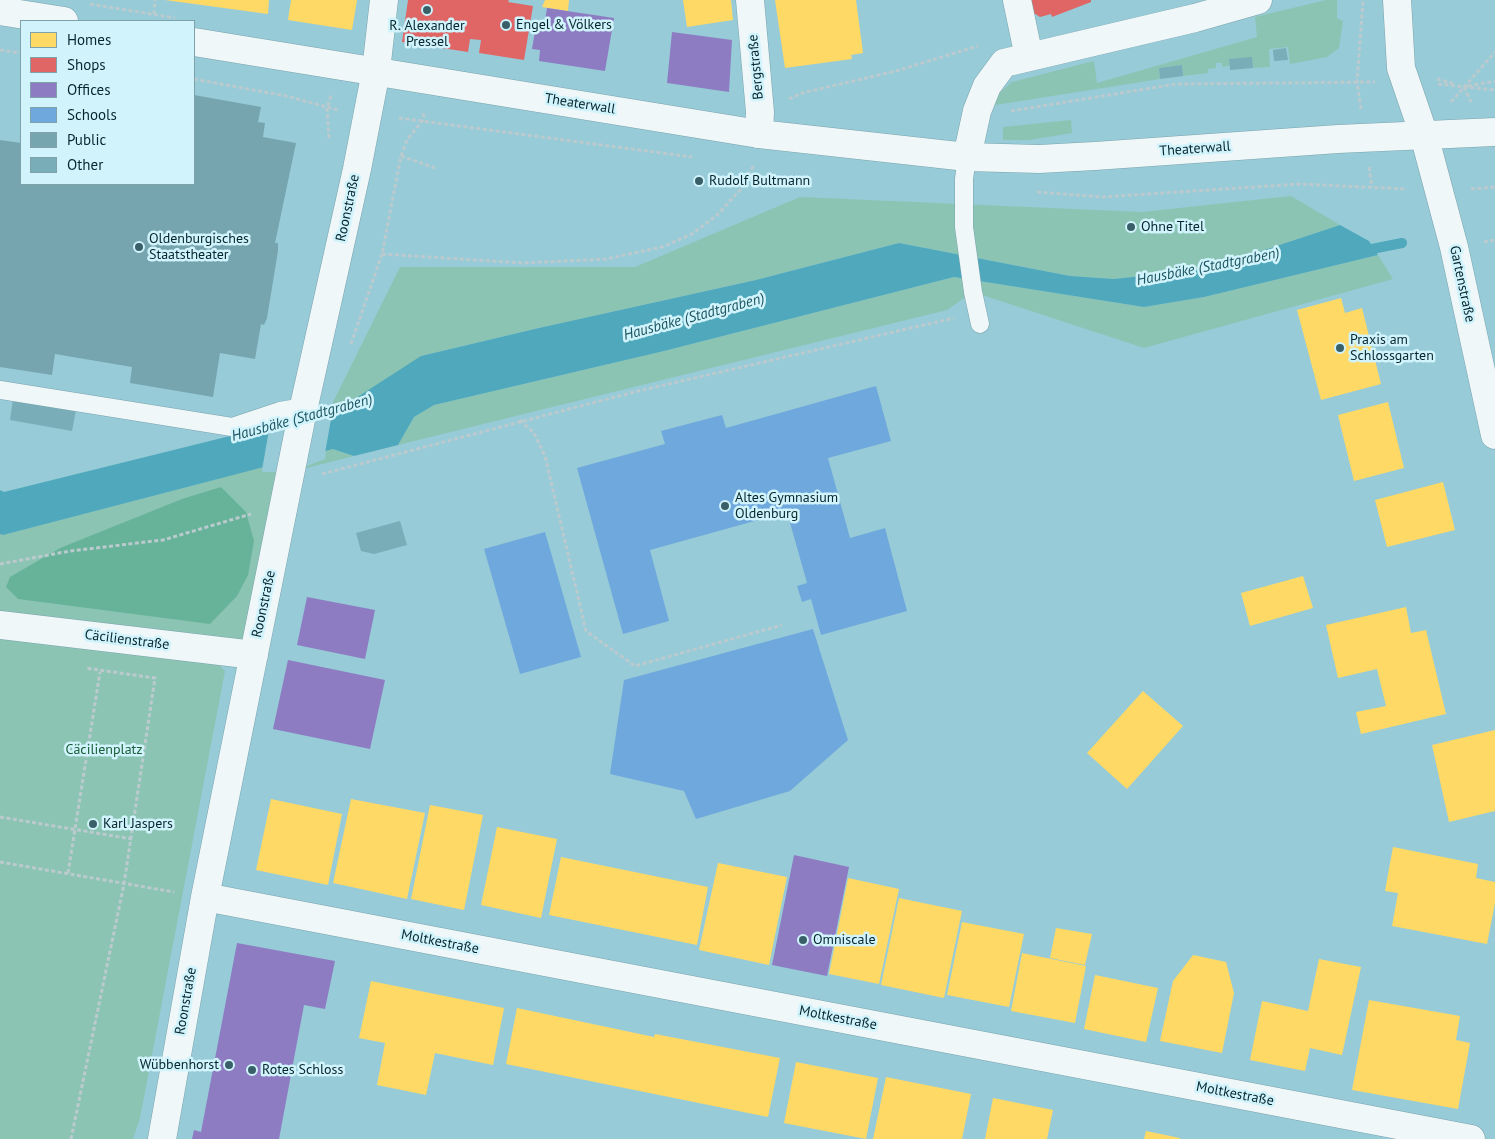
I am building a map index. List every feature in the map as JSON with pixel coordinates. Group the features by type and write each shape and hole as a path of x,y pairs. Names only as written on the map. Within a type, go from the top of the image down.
{"street":[{"name":"Roonstraße","path":"162,1139 205,897 303,411 357,169 376,71 384,0"},
{"name":"Bergstraße","path":"750,0 759,123"},
{"path":"1016,0 1026,45"},
{"path":"967,157 976,116 987,86 1004,63 1026,45 1195,18 1258,0"},
{"name":"Gartenstraße","path":"1397,0 1401,68 1440,191 1495,435"},
{"path":"0,12 57,20"},
{"name":"Theaterwall","path":"195,42 376,71 759,123 967,157 1039,159 1338,139 1495,132"},
{"name":"Cäcilienstraße","path":"0,625 254,655"},
{"name":"Moltkestraße","path":"205,897 1471,1139"}],"lane":[{"path":"967,157 964,179 964,227 978,318"},
{"path":"0,390 232,426 280,411 303,411"}],"path":[{"path":"154,14 155,0"},
{"path":"1357,82 1363,0"},
{"path":"382,254 523,264 606,259 662,247 692,234 716,216 740,190 756,162 759,123 802,93 896,70 1026,45"},
{"path":"0,50 20,53"},
{"path":"1464,86 1495,52"},
{"path":"195,79 286,96 326,108"},
{"path":"976,116 1067,104 1176,84 1406,81 1495,90"},
{"path":"1464,86 1495,81"},
{"path":"350,348 364,312 382,254 401,156 407,140 423,120"},
{"path":"401,156 435,168"},
{"path":"1034,192 1103,197 1299,184 1440,191"},
{"path":"292,468 320,474 520,420 804,352 978,318"},
{"path":"520,420 534,433 545,456 586,631 634,666 782,625"},
{"path":"0,564 70,552 164,540 258,512"},
{"path":"72,1139 124,884 155,678 100,672 82,667"},
{"path":"68,873 100,672"},
{"path":"0,817 132,839"},
{"path":"0,862 205,897"}],"green space":[{"path":"1326,0 1337,0 1337,18 1343,21 1339,48 1327,57 1290,64 1288,47 1269,49 1270,67 1253,68 1252,58 1229,59 1229,66 1222,67 1222,63 1216,63 1216,68 1208,69 1208,73 1183,76 1182,65 1159,68 1160,79 989,106 998,94 1012,82 1094,61 1097,83 1257,37 1255,17"},
{"path":"1071,120 1072,133 1029,140 1003,140 1003,127"},
{"path":"1291,196 1340,225 1207,269 1114,279 1070,276 899,243 756,280 421,356 333,449 354,456 291,472 325,459 333,402 400,267 635,267 800,197 1142,212"},
{"path":"1378,255 1393,279 1144,348 973,292 947,310 398,445 414,417 434,405 664,351 954,277 1144,307 1204,297"},
{"path":"263,467 262,472 291,472 254,655 0,625 0,534 3,535"},
{"path":"221,487 246,512 254,541 248,575 237,596 210,624 18,599 6,587 10,577 60,548 182,499"},
{"name":"Cäcilienplatz","path":"0,635 208,654 225,671 140,1118 133,1139 0,1139"}],"water":[{"path":"1340,225 1369,241 1378,255 1204,297 1144,307 954,277 664,351 434,405 414,417 398,445 354,456 333,449 3,535 0,534 0,490 4,492 339,409 421,356 756,280 899,243 1070,276 1114,279 1207,269"}],"pier":[{"path":"333,408 325,453 262,470 270,424"}],"building: Homes":[{"path":"165,0 269,0 268,14"},
{"path":"291,0 357,0 352,30 288,20"},
{"path":"545,0 569,0 568,11 542,7"},
{"path":"683,0 731,0 733,20 687,27"},
{"path":"775,0 856,0 863,53 851,55 852,59 785,68"},
{"name":"Praxis am Schlossgarten","path":"1341,298 1345,313 1362,308 1381,384 1321,400 1297,310"},
{"path":"1388,402 1404,468 1354,481 1338,415"},
{"path":"1443,482 1455,530 1387,547 1375,500"},
{"path":"1303,576 1313,608 1250,626 1241,593"},
{"path":"1406,607 1411,633 1426,630 1446,714 1361,734 1356,712 1386,706 1377,669 1338,678 1326,625"},
{"path":"1143,691 1183,726 1127,789 1087,753"},
{"path":"1495,730 1495,811 1449,822 1432,745"},
{"path":"271,799 342,814 328,885 256,870"},
{"path":"351,799 425,813 407,899 333,883"},
{"path":"430,805 483,815 464,910 411,899"},
{"path":"497,827 557,839 541,918 481,905"},
{"path":"1393,847 1478,864 1476,878 1495,882 1495,903 1487,944 1392,926 1398,893 1385,891"},
{"path":"561,857 708,887 697,945 549,915"},
{"path":"718,863 787,877 769,965 699,950"},
{"path":"848,878 899,889 879,984 829,974"},
{"path":"899,898 962,911 944,998 881,985"},
{"path":"962,922 1024,934 1009,1007 947,995"},
{"path":"1056,928 1092,934 1085,965 1050,958"},
{"path":"1022,953 1086,966 1075,1023 1011,1011"},
{"path":"1193,955 1226,962 1234,993 1222,1053 1160,1041 1173,981"},
{"path":"1319,959 1361,967 1342,1055 1310,1048 1305,1071 1250,1060 1262,1001 1308,1011"},
{"path":"1095,975 1158,988 1146,1042 1084,1029"},
{"path":"371,981 504,1008 493,1065 435,1053 426,1095 377,1085 385,1043 359,1038"},
{"path":"1369,1000 1460,1016 1456,1040 1470,1043 1458,1109 1352,1090"},
{"path":"517,1008 654,1037 655,1034 780,1058 768,1117 506,1064"},
{"path":"796,1062 878,1078 866,1139 784,1123"},
{"path":"886,1077 971,1094 962,1139 873,1139"},
{"path":"993,1098 1053,1110 1047,1139 985,1139"},
{"path":"1146,1131 1180,1138 1180,1139 1144,1139"}],"building: Shops":[{"path":"408,0 509,0 508,2 533,6 524,60 479,53 481,40 470,39 468,52 402,42"},
{"path":"1027,0 1091,0 1091,2 1052,17 1051,14 1040,17 1029,10"}],"building: Offices":[{"path":"547,8 614,18 605,71 539,61 540,50 532,49 536,25 544,26"},
{"path":"672,32 732,40 729,92 667,83"},
{"path":"307,597 375,610 365,659 297,645"},
{"path":"288,660 385,680 370,749 273,729"},
{"path":"794,855 849,867 827,976 772,965"},
{"name":"Rotes Schloss","path":"237,943 335,961 325,1009 304,1005 279,1139 192,1139 194,1130 201,1132"}],"building: Schools":[{"path":"876,386 891,441 828,458 850,538 885,528 907,611 821,635 811,599 802,602 797,586 807,583 787,512 650,550 669,621 623,634 577,468 665,444 661,431 722,415 726,428"},
{"path":"545,532 581,657 520,674 484,549"},
{"path":"813,629 848,740 790,791 696,819 684,791 610,774 624,680"}],"building: Public":[{"name":"Oldenburgisches Staatstheater","path":"195,95 261,107 258,122 265,123 263,137 296,143 275,243 278,243 278,251 267,318 264,325 261,324 255,359 220,353 213,397 130,383 132,367 55,354 52,375 0,367 0,140 20,143 20,185 195,185"}],"building: Other":[{"path":"1286,48 1288,60 1274,61 1273,50"},
{"path":"1252,57 1253,68 1230,70 1229,59"},
{"path":"1182,65 1183,76 1160,79 1159,68"},
{"path":"13,399 76,410 72,431 10,420"},
{"path":"400,521 407,545 374,554 361,551 356,533"}],"waterway":[{"name":"Hausbäke (Stadtgraben)","path":"1362,251 1402,243"}],"place":[{"name":"R. Alexander Pressel","path":"427,10"},
{"name":"Engel & Völkers","path":"506,25"},
{"name":"Rudolf Bultmann","path":"699,181"},
{"name":"Ohne Titel","path":"1131,227"},
{"name":"Oldenburgisches Staatstheater","path":"139,247"},
{"name":"Praxis am Schlossgarten","path":"1340,348"},
{"name":"Altes Gymnasium Oldenburg","path":"725,506"},
{"name":"Karl Jaspers","path":"93,824"},
{"name":"Omniscale","path":"803,940"},
{"name":"Wübbenhorst","path":"229,1065"},
{"name":"Rotes Schloss","path":"252,1070"}]}
